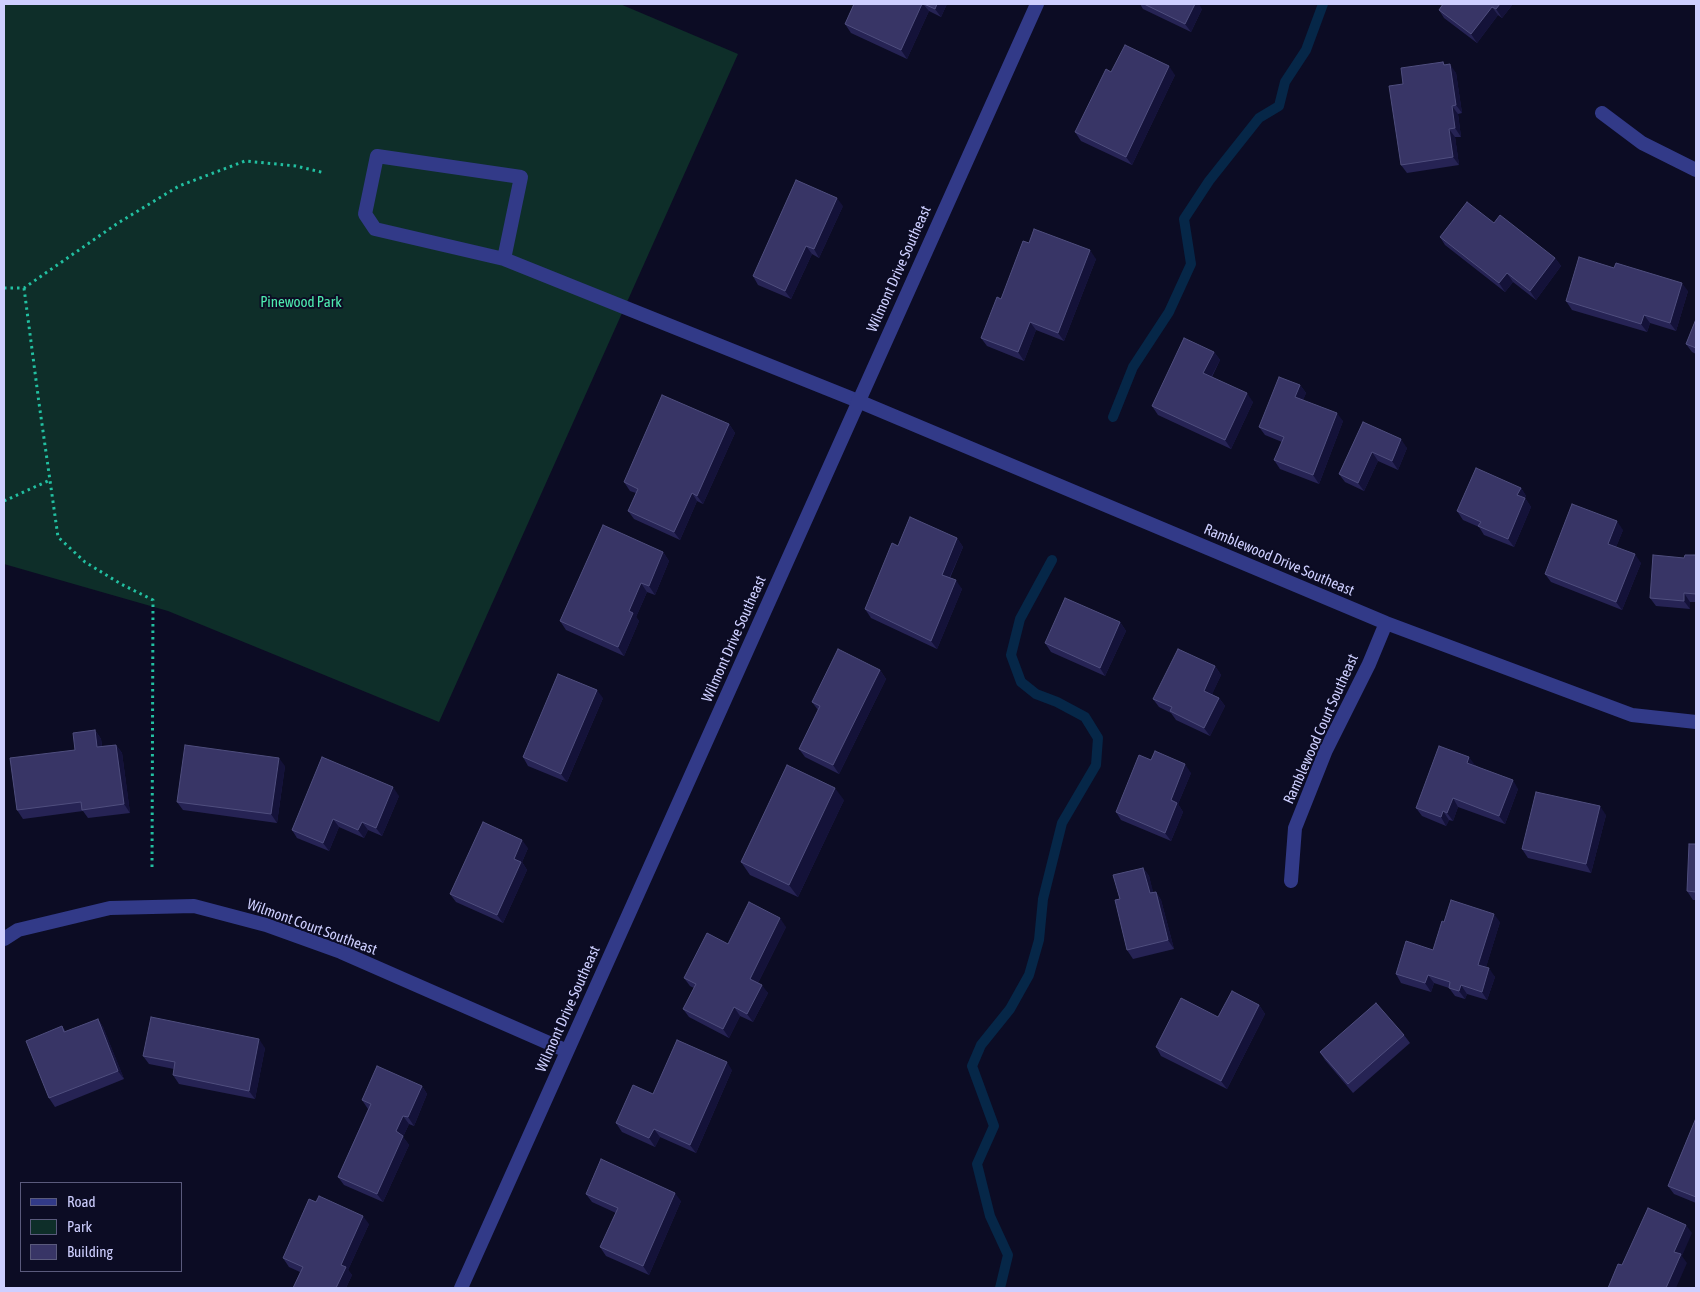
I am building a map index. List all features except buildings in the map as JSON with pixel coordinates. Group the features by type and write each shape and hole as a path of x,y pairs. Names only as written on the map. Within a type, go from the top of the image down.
{"street":[{"name":"Wilmont Drive Southeast","path":"461,1288 1036,4"},
{"path":"1602,113 1642,143 1696,170"},
{"name":"Ramblewood Drive Southeast","path":"504,258 521,177 377,156 365,214 375,229 504,258 858,401 1386,623 1632,715 1696,722"},
{"name":"Ramblewood Court Southeast","path":"1291,881 1294,828 1326,750 1369,664 1386,623"},
{"name":"Wilmont Court Southeast","path":"4,939 18,930 110,908 194,906 266,925 341,952 567,1051"}],"path":[{"path":"4,288 24,288 59,266 118,223 179,186 245,161 296,166 325,173"},
{"path":"24,288 58,537 85,562 121,584 153,600 152,866"},
{"path":"4,501 50,480"}],"green space":[{"name":"Pinewood Park","path":"4,4 620,4 738,54 439,722 168,611 4,564"}],"waterway":[{"path":"1113,417 1133,367 1169,312 1191,264 1184,219 1209,181 1259,118 1279,106 1285,82 1306,50 1323,4"},
{"path":"1000,1288 1008,1255 990,1216 977,1164 994,1126 972,1066 981,1045 1010,1009 1029,975 1039,940 1043,899 1062,823 1096,765 1098,738 1085,717 1057,702 1036,694 1021,682 1011,655 1020,619 1052,560"}]}
